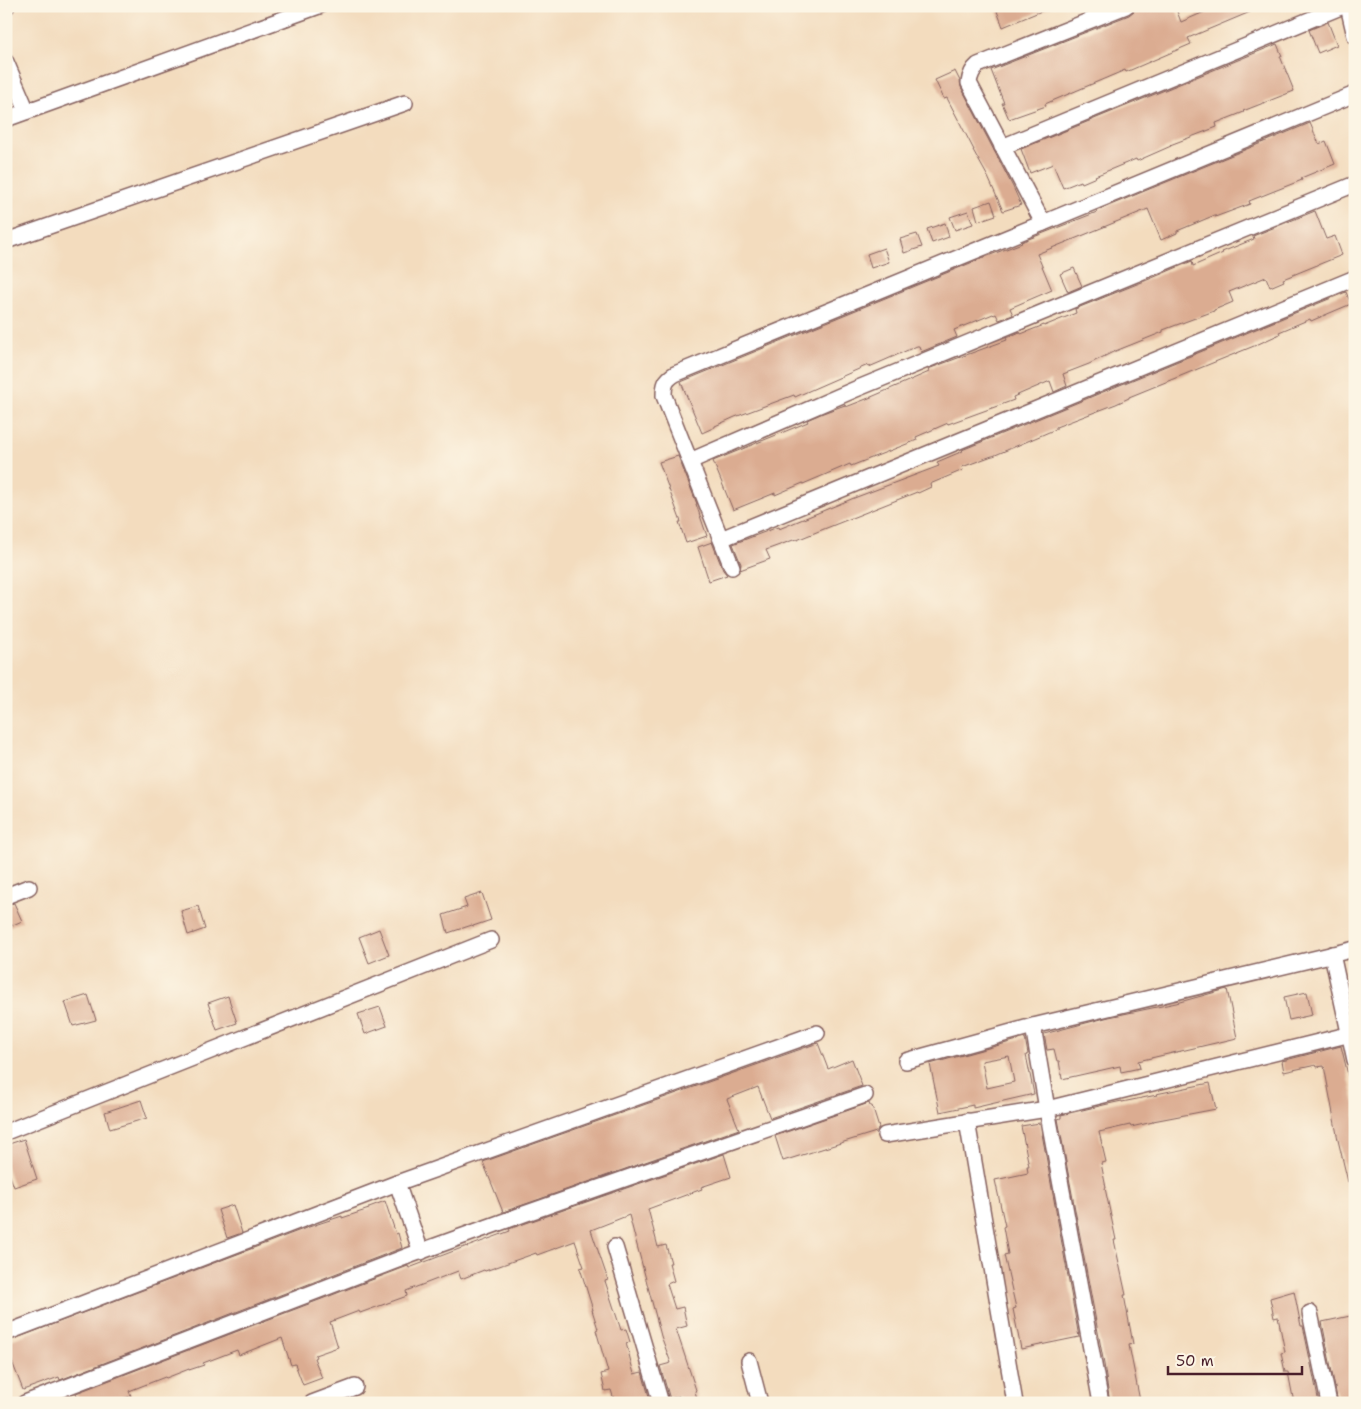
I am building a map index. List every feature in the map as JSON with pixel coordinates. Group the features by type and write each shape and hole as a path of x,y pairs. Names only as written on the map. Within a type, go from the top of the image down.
{"street":[{"path":"6,119 319,6"},
{"path":"1043,223 969,83 970,76 978,65 1126,6"},
{"path":"1002,147 1344,6"},
{"path":"1348,6 1355,36"},
{"path":"6,62 27,111"},
{"path":"732,567 664,396 664,386 670,377 709,359 1355,94"},
{"path":"6,241 405,102"},
{"path":"690,461 856,389 1355,184"},
{"path":"721,539 1355,278"},
{"path":"6,896 29,887"},
{"path":"6,1132 491,940"},
{"path":"906,1061 1033,1026 1355,949"},
{"path":"1332,954 1352,1034 1355,1060"},
{"path":"1033,1026 1101,1403"},
{"path":"6,1334 396,1183 817,1033"},
{"path":"885,1135 1047,1109 1352,1034"},
{"path":"25,1403 524,1214 865,1095"},
{"path":"967,1121 1015,1403"},
{"path":"396,1183 421,1252"},
{"path":"615,1247 661,1403"},
{"path":"1310,1313 1329,1403"},
{"path":"749,1361 760,1403"},
{"path":"312,1403 355,1387"}],"building":[{"path":"1007,6 1051,7 1003,27 997,11"},
{"path":"1138,6 1175,6 1181,22 1218,6 1262,7 1188,38 1191,44 1045,104 1046,106 1009,119 991,70 1129,15"},
{"path":"1328,22 1337,45 1318,53 1309,30"},
{"path":"1277,44 1294,91 1216,123 1217,127 1082,183 1081,181 1063,188 1053,164 1030,173 1021,149"},
{"path":"955,71 961,87 1021,205 1003,211 988,177 947,98 944,99 935,80"},
{"path":"1310,123 1319,144 1326,141 1335,164 1301,178 1302,180 1249,201 1250,204 1215,217 1215,215 1161,240 1148,209 1037,254 1052,290 1010,308 1013,315 999,320 996,314 993,314 954,330 957,337 921,352 919,346 917,346 795,397 794,395 735,417 702,433 681,382"},
{"path":"991,201 996,215 978,221 974,207"},
{"path":"968,211 973,224 955,230 950,217"},
{"path":"1315,211 1326,239 1335,236 1342,255 1283,279 1284,281 1270,287 1266,277 1229,292 1233,302 1163,330 1163,332 1063,374 1067,386 1054,392 1050,381 1013,397 1014,400 948,423 916,437 917,440 733,510 713,461 808,422 807,420 823,413 869,398 929,372 928,369 1007,340 1006,338 1020,332 1021,334 1076,313 1075,309 1192,261 1193,266 1254,239 1253,236"},
{"path":"945,223 949,237 932,243 927,229"},
{"path":"917,234 922,247 904,253 900,239"},
{"path":"884,248 889,262 871,268 867,254"},
{"path":"1074,268 1082,286 1068,292 1060,274"},
{"path":"1346,292 1351,304 1311,321 1310,319 1279,332 1280,334 1254,346 1056,427 1056,429 993,456 962,467 963,470 930,484 931,487 918,493 797,540 766,550 770,559 740,570 741,564 733,544 778,527 779,529 939,466 937,462 962,450"},
{"path":"678,456 697,504 707,536 686,543 679,522 681,522 659,462"},
{"path":"712,542 723,570 727,575 709,581 698,547"},
{"path":"482,893 491,920 448,933 443,915 467,907 464,899"},
{"path":"14,903 22,921 6,928 6,905"},
{"path":"198,906 205,929 188,935 181,911"},
{"path":"379,929 389,955 369,963 359,937"},
{"path":"1227,989 1237,1038 1138,1061 1140,1068 1121,1072 1120,1066 1062,1079 1059,1061 1057,1061 1054,1049 1047,1050 1044,1034"},
{"path":"1307,992 1312,1015 1289,1020 1284,997"},
{"path":"88,995 96,1020 73,1026 65,1002"},
{"path":"228,996 237,1023 217,1030 208,1003"},
{"path":"380,1007 387,1026 365,1034 358,1014"},
{"path":"1025,1038 1028,1054 1026,1055 1034,1094 973,1108 973,1105 940,1112 930,1064","holes":["1009,1056 1014,1082 987,1088 982,1061"]},
{"path":"818,1043 828,1069 852,1059 862,1086 770,1118 758,1087 727,1099 739,1129 503,1212 483,1162"},
{"path":"1341,1046 1355,1104 1355,1182 1348,1182 1324,1066 1317,1067 1316,1065 1284,1072 1282,1061"},
{"path":"1210,1083 1216,1109 1099,1132 1106,1162 1101,1163 1116,1240 1114,1240 1126,1295 1124,1295 1133,1344 1129,1345 1140,1401 1110,1403 1058,1119 1061,1118 1061,1115"},
{"path":"141,1100 147,1118 110,1129 105,1112"},
{"path":"869,1103 872,1106 879,1128 876,1132 783,1161 775,1136"},
{"path":"1040,1123 1079,1337 1021,1349 1013,1309 1016,1308 1004,1255 1008,1254 1003,1227 1005,1226 995,1180 1028,1173 1027,1166 1029,1166 1021,1126"},
{"path":"24,1139 37,1179 14,1187 6,1165 6,1145"},
{"path":"724,1154 731,1177 648,1209 658,1247 666,1245 671,1263 669,1263 674,1281 667,1284 675,1309 683,1307 687,1326 676,1329 696,1390 698,1403 680,1403 679,1396 670,1399 660,1366 671,1363 661,1336 629,1215 591,1230 608,1280 605,1281 621,1330 626,1329 630,1342 626,1343 634,1374 642,1372 650,1400 643,1403 615,1403 611,1390 605,1391 601,1374 608,1372 596,1330 598,1329 593,1310 580,1268 584,1267 575,1241 461,1279 458,1271 406,1291 407,1296 330,1322 338,1347 315,1355 316,1357 314,1358 322,1378 303,1385 295,1364 291,1365 282,1338 239,1355 237,1350 203,1363 204,1365 165,1377 129,1391 131,1396 112,1403 80,1403 76,1393 408,1266 409,1268 510,1231 509,1229"},
{"path":"385,1201 402,1248 60,1380 59,1377 23,1390 6,1342 306,1228 369,1209 369,1207"},
{"path":"233,1205 242,1233 227,1238 218,1210"},
{"path":"1294,1291 1319,1403 1294,1403 1288,1372 1285,1372 1281,1353 1285,1352 1278,1317 1274,1318 1270,1298"},
{"path":"1355,1315 1355,1403 1338,1403 1322,1322"}]}
